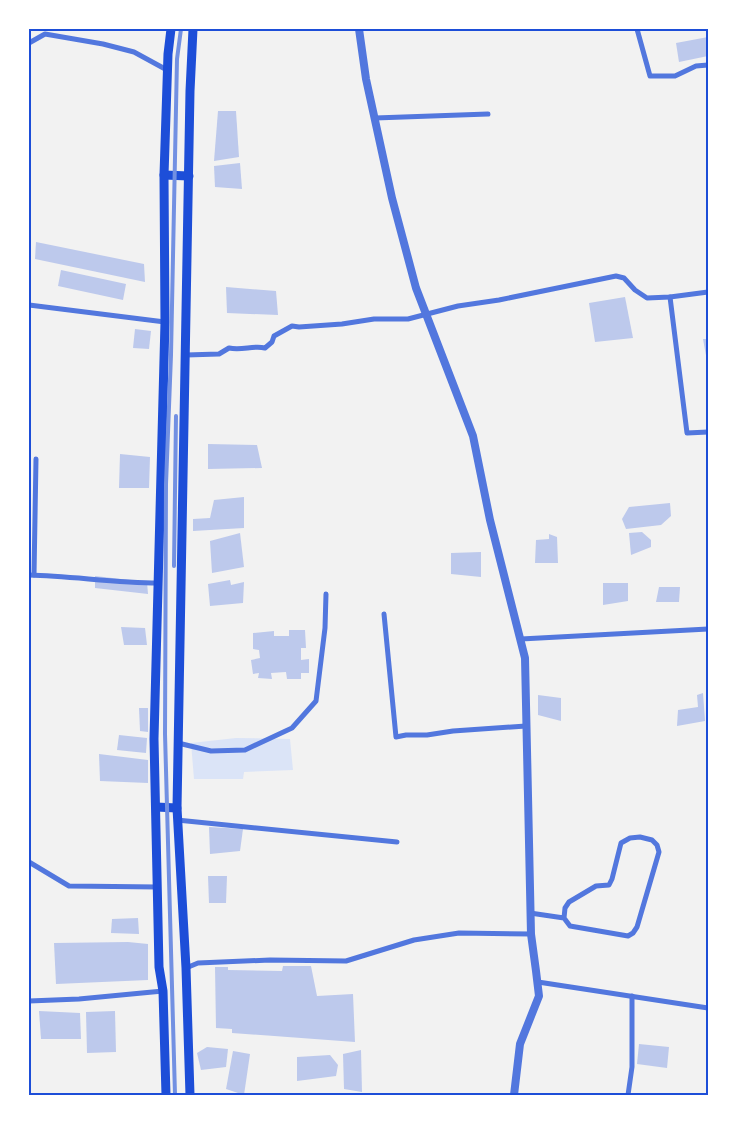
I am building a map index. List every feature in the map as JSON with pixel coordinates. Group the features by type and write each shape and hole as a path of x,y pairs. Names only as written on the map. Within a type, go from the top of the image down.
{"main road":[{"path":"166,1095 163,991 159,967 154,739 165,322 164,176 168,54 171,29"},
{"path":"190,1095 186,968 177,820 177,742 190,90 193,29"},
{"path":"164,176 189,176"},
{"path":"156,807 177,808"}],"street":[{"path":"358,29 366,79 392,198 416,288 473,436 490,520 525,658 530,914 539,996 520,1044 514,1095"},
{"path":"637,29 650,76 675,76 696,66 708,64"},
{"path":"29,43 45,34 103,44 134,52 168,70"},
{"path":"375,118 488,114"},
{"path":"186,355 219,354 229,348 237,350 265,348 272,342 274,336 292,326 299,328 374,319 408,319 458,306 543,292 616,276 624,278 635,290 647,298 708,292"},
{"path":"670,297 687,434 708,432"},
{"path":"29,305 165,322"},
{"path":"36,459 32,575 158,583"},
{"path":"177,742 210,751 245,750 292,728 316,701 326,628 326,594"},
{"path":"384,614 396,737 526,726"},
{"path":"521,639 708,629"},
{"path":"177,820 397,842"},
{"path":"530,914 564,918 570,926 628,936 637,927 659,852 657,845 652,840 640,837 630,838 621,843 609,885 596,886 569,902 565,908 564,918"},
{"path":"29,862 69,886 158,887"},
{"path":"186,968 198,963 270,960 346,961 414,940 459,933 531,934"},
{"path":"538,982 708,1008"},
{"path":"29,1001 79,999 163,991"},
{"path":"628,1095 632,1067 632,996"}],"shaded area":[{"path":"236,738 290,739 293,770 244,772 243,779 194,779 191,743"}],"building":[{"path":"708,37 708,56 679,62 676,43"},
{"path":"218,111 236,111 239,157 214,161"},
{"path":"240,163 242,189 215,187 214,166"},
{"path":"36,242 144,264 145,282 35,259"},
{"path":"61,270 126,284 123,300 58,286"},
{"path":"226,287 276,291 278,315 227,313"},
{"path":"625,297 633,338 595,342 589,303"},
{"path":"135,329 151,331 149,349 133,348"},
{"path":"703,339 708,339 708,361 707,361"},
{"path":"208,444 257,445 262,468 208,469"},
{"path":"120,454 150,457 149,488 119,488"},
{"path":"244,497 244,528 193,531 193,519 210,518 214,500"},
{"path":"670,503 671,516 661,525 626,529 622,519 629,507"},
{"path":"642,532 651,540 651,547 631,555 629,533"},
{"path":"240,533 244,567 212,573 210,541"},
{"path":"549,534 557,537 558,563 535,563 536,540 549,539"},
{"path":"481,552 481,577 451,574 451,553"},
{"path":"95,576 147,582 148,594 95,588"},
{"path":"230,580 231,585 244,582 243,603 210,606 208,584"},
{"path":"603,583 628,583 628,601 603,605"},
{"path":"659,587 680,587 679,602 656,602"},
{"path":"121,627 145,628 147,645 124,645"},
{"path":"289,630 305,630 306,648 301,648 301,660 309,659 309,673 301,673 301,679 287,679 286,672 271,673 272,679 258,678 259,673 253,674 251,660 260,658 259,650 253,649 253,633 274,631 274,636 289,636"},
{"path":"703,693 705,721 677,726 678,710 698,707 697,695"},
{"path":"538,695 561,698 561,721 538,715"},
{"path":"139,708 148,708 148,732 140,731"},
{"path":"119,735 147,738 146,753 117,750"},
{"path":"99,754 148,760 148,783 100,781"},
{"path":"209,827 243,829 240,851 210,854"},
{"path":"208,876 227,876 226,903 209,903"},
{"path":"138,918 139,934 111,933 112,919"},
{"path":"128,942 148,944 148,980 56,984 54,943"},
{"path":"283,966 311,966 317,996 353,994 355,1042 232,1033 232,1029 216,1028 215,967 228,967 228,970 282,971"},
{"path":"39,1011 80,1013 81,1039 41,1039"},
{"path":"115,1011 116,1052 87,1053 86,1012"},
{"path":"639,1044 669,1047 667,1068 637,1064"},
{"path":"207,1047 228,1049 226,1067 201,1070 197,1053"},
{"path":"361,1050 362,1092 344,1089 343,1054"},
{"path":"233,1051 250,1054 244,1095 226,1089"},
{"path":"330,1055 338,1065 336,1076 297,1081 297,1057"}],"railway":[{"path":"175,1095 165,734 166,484 171,355 177,59 181,29"},
{"path":"174,566 176,416"}]}
